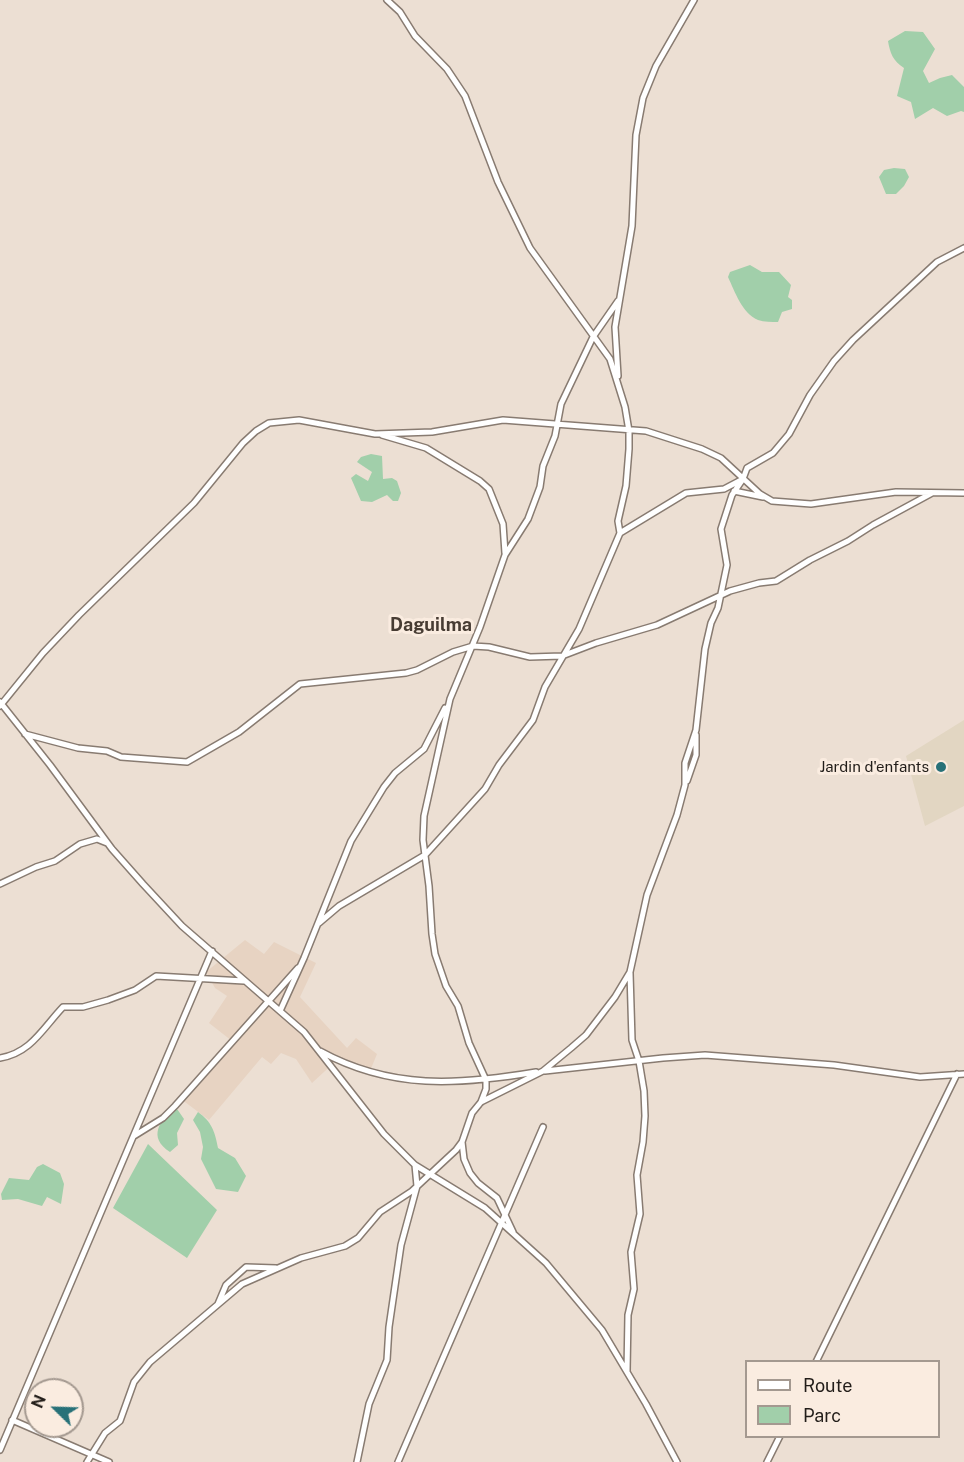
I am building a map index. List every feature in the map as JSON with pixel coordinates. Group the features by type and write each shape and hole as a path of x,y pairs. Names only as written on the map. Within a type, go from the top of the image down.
{"street":[{"path":"319,922 339,906 424,855 485,789 499,765 533,720 545,687 579,629 620,533 618,521 626,486 629,449 625,407 609,359 530,248 514,218 465,96 447,69 415,36 400,12 387,0"},
{"path":"619,384 615,327 632,226 636,135 643,98 656,66 694,0"},
{"path":"627,1372 628,1315 634,1289 631,1252 640,1214 637,1175 645,1116 639,1061 632,1040 630,972 647,895 677,815 685,785 685,763 696,730 705,649 711,623 718,608 727,565 721,529 735,491 747,468 773,453 789,434 810,395 834,361 937,262 964,248"},
{"path":"280,1011 351,841 384,787 395,773 423,749 450,699 473,646 505,555 528,519 540,487 543,466 561,404 593,337 618,301"},
{"path":"505,555 503,524 489,489 426,448 375,434 299,420 269,423 243,443 194,503 133,560 64,630 1,704 108,844 142,884 182,926 304,1032 384,1134 415,1165 485,1208 546,1263 602,1330 677,1462"},
{"path":"375,434 432,432 503,420 646,431 702,449 721,458 743,479 772,501 811,504 896,492 964,493"},
{"path":"620,533 686,493 733,486 743,479"},
{"path":"717,489 766,498"},
{"path":"25,734 78,748 106,751 121,757 187,762 239,732 300,684 406,673 453,652 473,646 489,646 530,657 562,657 596,643 660,624 720,595 759,583 776,581 934,492"},
{"path":"450,699 424,816 424,855 429,886 432,934 435,954 446,986 458,1006 469,1043 486,1080 486,1089 481,1102 472,1113 462,1142 464,1159 470,1173 478,1183 497,1198 513,1233"},
{"path":"0,884 55,861 80,844 97,839 108,844"},
{"path":"0,1450 212,951"},
{"path":"133,1137 163,1118 175,1106 301,964"},
{"path":"481,1102 543,1071 586,1035 615,997 630,972"},
{"path":"0,1058 14,1056 40,1036 63,1007 83,1007 108,1000 135,990 156,976 246,981"},
{"path":"317,1049 343,1064 387,1076 453,1083 543,1071 705,1055 834,1065 920,1077 961,1074"},
{"path":"817,1360 961,1074"},
{"path":"398,1462 543,1127"},
{"path":"87,1462 105,1433 120,1421 134,1382 150,1362 242,1284 358,1238 380,1212 417,1186 462,1142"},
{"path":"357,1462 369,1404 387,1360 389,1327 401,1245 417,1186 415,1165"},
{"path":"218,1305 226,1285 246,1267 278,1268"},
{"path":"12,1420 109,1462"},
{"path":"767,1462 779,1438"}],"shaded area":[{"path":"964,720 964,806 925,826 906,756"},
{"path":"245,940 264,954 274,942 316,963 300,997 347,1048 356,1038 377,1054 370,1071 337,1060 312,1083 296,1059 281,1053 271,1064 262,1057 209,1120 181,1099 232,1041 209,1023 227,996 215,988 206,972"}],"green space":[{"path":"905,31 923,32 935,49 923,71 929,83 952,75 964,87 964,112 947,116 933,108 915,119 911,102 897,96 904,68 897,63 888,41"},
{"path":"905,169 909,177 896,194 886,194 879,177 884,170"},
{"path":"750,265 762,272 779,272 791,285 788,297 792,300 792,309 782,312 778,322 760,321 752,317 736,295 728,277 730,272"},
{"path":"371,454 382,456 383,479 392,478 397,481 401,493 398,501 393,501 387,495 372,502 361,501 351,478 356,474 368,481 372,472 357,462 361,457"},
{"path":"175,1106 184,1119 177,1133 178,1145 170,1152 159,1141 158,1129"},
{"path":"198,1112 212,1128 218,1148 235,1158 246,1176 238,1192 216,1189 201,1159 203,1147 200,1132 193,1120"},
{"path":"148,1144 217,1210 187,1258 113,1208"},
{"path":"43,1164 60,1173 64,1184 61,1204 47,1197 42,1206 18,1199 2,1200 1,1194 9,1178 29,1180 37,1167"}],"place":[{"name":"Jardin d'enfants","path":"941,767"}],"district":[{"name":"Daguilma","path":"431,625"}]}
